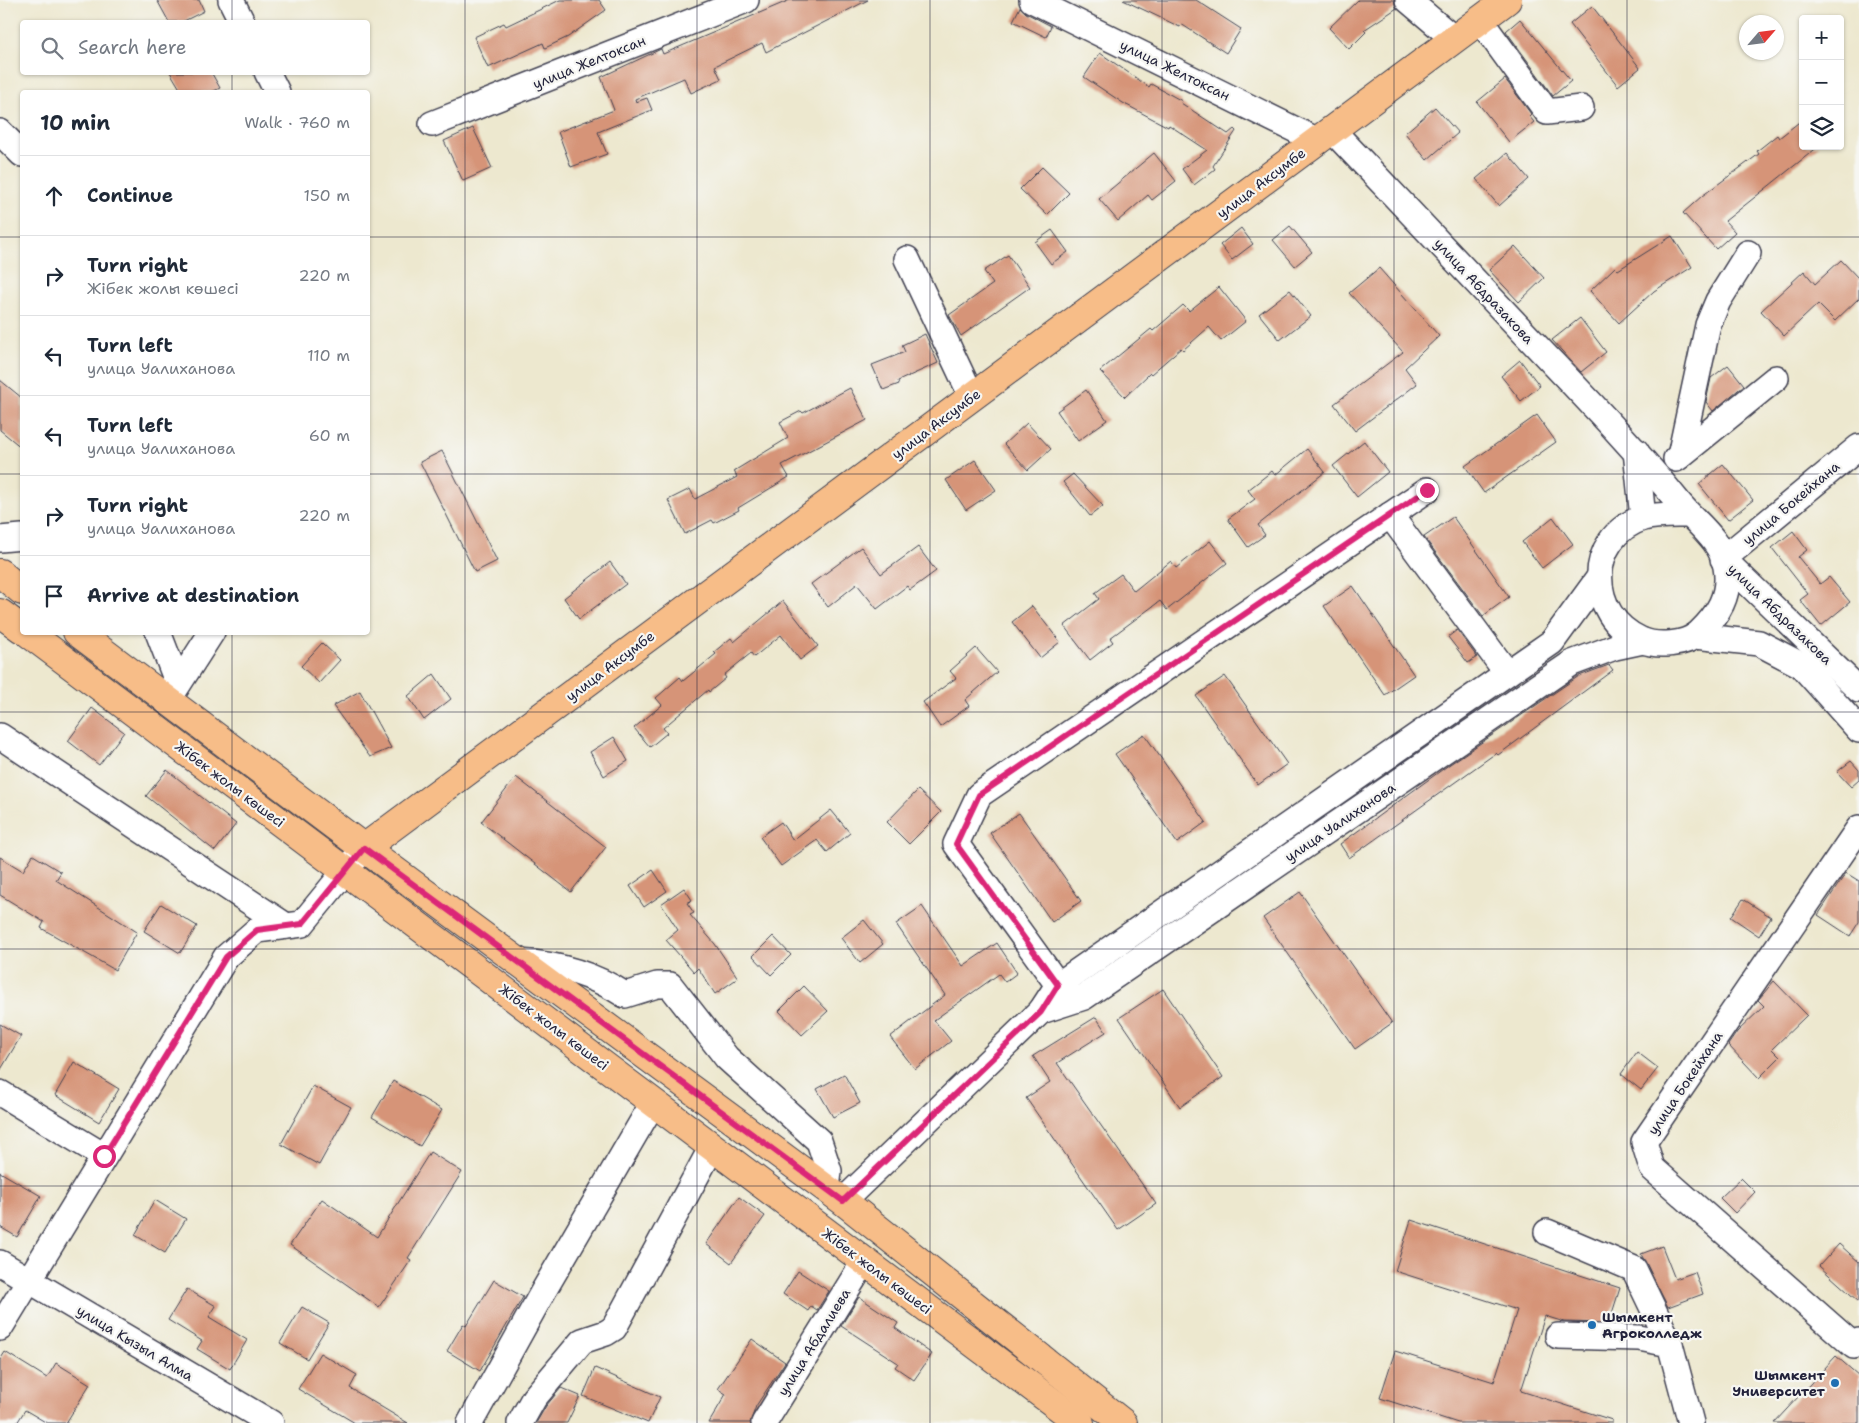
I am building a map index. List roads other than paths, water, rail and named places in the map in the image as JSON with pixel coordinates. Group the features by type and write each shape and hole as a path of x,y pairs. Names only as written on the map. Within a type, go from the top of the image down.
{"main road":[{"name":"улица Аксумбе","path":"364,848 1507,0"},
{"path":"0,574 20,589"},
{"path":"0,612 20,627"},
{"name":"Жібек жолы көшесі","path":"31,635 1080,1423"},
{"name":"Жібек жолы көшесі","path":"82,635 173,693 364,848 835,1195 1124,1423"}],"street":[{"path":"231,0 241,20"},
{"name":"улица Желтоксан","path":"432,124 746,0"},
{"name":"улица Желтоксан","path":"1032,0 1325,136"},
{"path":"1408,0 1454,39"},
{"path":"1480,20 1547,112 1581,108"},
{"path":"268,75 276,90"},
{"path":"0,132 20,152"},
{"name":"улица Абдразакова","path":"1325,136 1636,451 1690,515"},
{"path":"1680,456 1708,325 1718,300 1748,253"},
{"path":"907,259 972,397"},
{"path":"1657,475 1776,378"},
{"name":"улица Бокейхана","path":"1723,560 1859,447"},
{"path":"1636,451 1643,518"},
{"path":"1058,985 956,844 979,795 1427,490"},
{"path":"1390,515 1507,673"},
{"path":"1690,515 1715,542 1723,560 1726,566 1726,593 1715,618 1695,636 1670,644 1643,641 1620,628 1604,606 1598,580 1604,553 1620,531 1643,518 1690,515"},
{"path":"0,538 20,537"},
{"name":"улица Абдразакова","path":"1723,560 1859,690"},
{"name":"улица Уалиханова","path":"835,1195 1041,1012 1058,985 1552,642 1598,580"},
{"path":"159,635 173,693"},
{"path":"173,693 210,635"},
{"name":"улица Абдразакова","path":"1695,636 1759,643 1801,664 1859,730"},
{"name":"улица Уалиханова","path":"1041,1012 1084,997 1572,663 1615,647 1643,641"},
{"path":"0,736 286,926"},
{"name":"улица Бокейхана","path":"1857,1343 1652,1168 1644,1142 1859,828"},
{"path":"0,1328 226,957 257,930 302,924 364,848"},
{"path":"518,962 546,964 604,981 625,995 657,985 670,985 728,1058 819,1141 835,1195"},
{"path":"0,1093 104,1156"},
{"path":"470,1423 544,1290 654,1102"},
{"path":"520,1423 534,1398 582,1341 606,1333 614,1328 712,1147"},
{"path":"1547,1232 1634,1269 1670,1344 1691,1423"},
{"name":"улица Абдалиева","path":"764,1423 864,1262"},
{"name":"улица Кызыл Алма","path":"0,1263 271,1423"},
{"path":"1558,1336 1639,1338 1670,1344"}],"place":[{"name":"Шымкент Агроколледж","path":"1592,1325"},
{"name":"Шымкент Университет","path":"1835,1383"}]}
